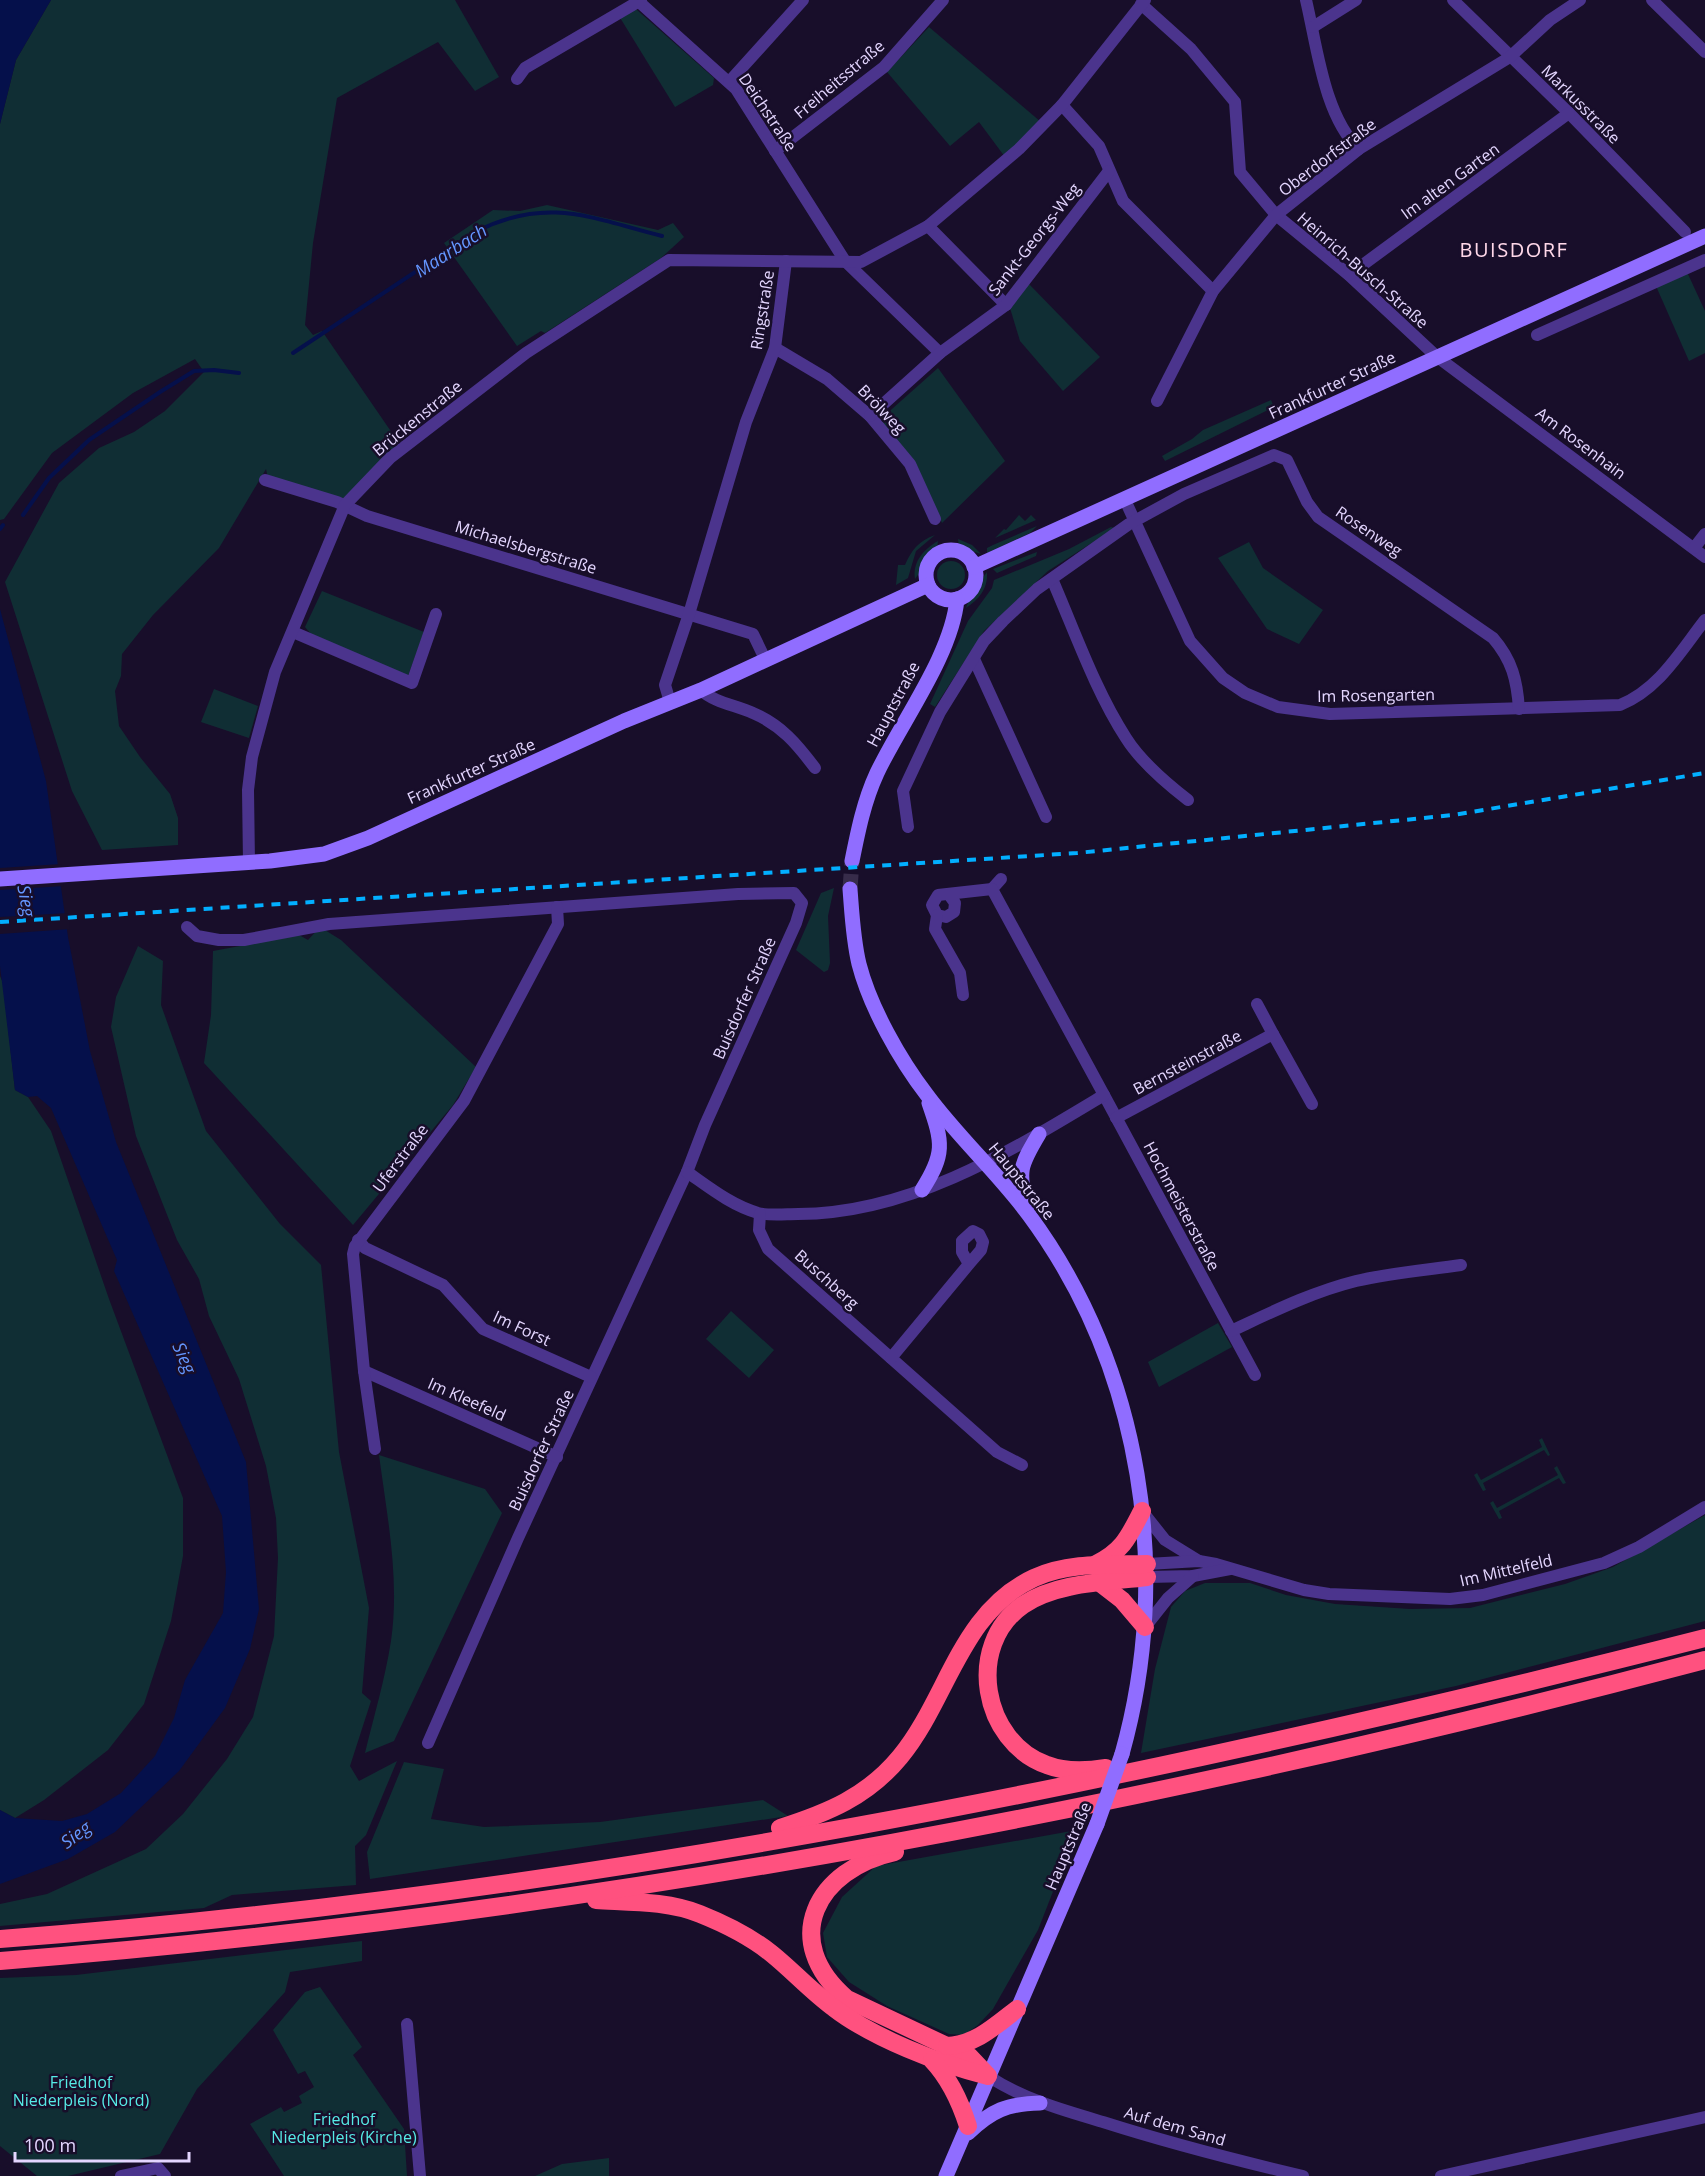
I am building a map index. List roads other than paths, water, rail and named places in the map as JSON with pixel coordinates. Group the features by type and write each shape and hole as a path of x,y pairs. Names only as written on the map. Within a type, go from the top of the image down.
{"highway":[{"path":"692,1854 709,1844 773,1830 827,1813 878,1779 900,1757 921,1726 966,1642 994,1604 1013,1589 1036,1577 1095,1565 1113,1556 1126,1542 1142,1511"},
{"path":"1095,1565 1147,1570"},
{"path":"1147,1570 1100,1583 1065,1588 1023,1605 1007,1619 990,1653 987,1674 988,1697 996,1718 1009,1738 1027,1755 1047,1765 1090,1770 1147,1762 1167,1765"},
{"path":"1100,1583 1122,1600 1145,1627"},
{"path":"0,1939 274,1913 445,1892 692,1854 1032,1793 1167,1765 1501,1690 1705,1638"},
{"path":"0,1961 278,1935 642,1885 973,1826 1301,1759 1518,1709 1705,1660"},
{"path":"973,1826 945,1841 874,1857 848,1869 830,1884 820,1900 813,1918 811,1937 820,1970 832,1986 847,1999 970,2057 988,2076"},
{"path":"559,1897 661,1904 698,1913 750,1938 846,2016 931,2059 988,2076"},
{"path":"947,2046 963,2045 989,2032 1017,2009"},
{"path":"931,2059 946,2075 961,2105 966,2132"}],"main road":[{"name":"Frankfurter Straße","path":"974,567 1705,236"},
{"path":"944,551 960,552 971,561 974,567 975,583 965,596 957,599 943,599 931,591 928,585 927,568 931,560 944,551"},
{"name":"Frankfurter Straße","path":"0,879 304,858 368,838 701,690 928,585"},
{"name":"Hauptstraße","path":"852,861 862,812 877,774 943,648 956,614 957,599"},
{"name":"Hauptstraße","path":"850,889 852,924 860,966 889,1034 926,1095 1028,1213 1083,1303 1126,1415 1142,1511 1147,1570 1141,1670 1122,1754 1097,1824 946,2176"},
{"path":"922,1190 937,1168 941,1150 941,1136 926,1095"},
{"path":"1028,1213 1020,1178 1021,1164 1039,1134"},
{"path":"966,2132 982,2120 1012,2104 1041,2103"}],"street":[{"path":"729,82 803,0"},
{"name":"Freiheitsstraße","path":"775,151 884,68 943,0"},
{"path":"1306,0 1329,97 1352,142 1359,149"},
{"path":"1313,27 1356,0"},
{"name":"Markusstraße","path":"1453,0 1569,113 1685,232"},
{"name":"Oberdorfstraße","path":"1157,401 1214,291 1276,215 1359,149 1510,57 1550,20 1580,0"},
{"path":"1652,0 1705,52"},
{"name":"Deichstraße","path":"517,79 525,68 639,1 729,82 844,261 940,353"},
{"name":"Ringstraße","path":"670,702 665,685 689,614 746,422 775,348 786,261 861,262 928,226 1019,149 1062,105 1143,2"},
{"name":"Heinrich-Busch-Straße","path":"1143,2 1191,49 1234,102 1240,172 1276,215 1349,275 1436,356"},
{"path":"1062,105 1098,146 1123,201 1214,291"},
{"name":"Im alten Garten","path":"1349,275 1569,113"},
{"name":"Sankt-Georgs-Weg","path":"870,416 940,353 1006,305 1109,171"},
{"path":"928,226 1006,305"},
{"name":"Brückenstraße","path":"249,863 248,790 252,757 275,672 345,505 390,458 526,353 669,260 786,261"},
{"path":"1537,335 1705,260"},
{"name":"Brölweg","path":"775,348 828,379 870,416 910,464 935,519"},
{"name":"Am Rosenhain","path":"1436,356 1705,557"},
{"name":"Rosenweg","path":"908,827 903,791 940,712 984,641 1003,621 1052,579 1134,522 1184,494 1274,455 1282,456 1287,460 1306,502 1318,517 1493,638 1507,654 1514,671 1519,709"},
{"name":"Michaelsbergstraße","path":"265,480 345,505 366,516 753,634 765,659"},
{"name":"Im Rosengarten","path":"1125,500 1190,641 1223,678 1245,693 1278,707 1307,712 1607,707 1637,698 1653,686 1705,620"},
{"path":"1694,548 1705,534"},
{"path":"1052,579 1111,712 1127,741 1168,784 1188,800"},
{"path":"293,632 412,684 436,614"},
{"path":"974,660 1046,817"},
{"path":"701,690 707,696 751,712 780,728 798,745 815,768"},
{"path":"963,995 960,973 935,929 938,915 946,917 954,912 955,903 950,896 992,889 1001,879"},
{"name":"Hochmeisterstraße","path":"992,889 1255,1375"},
{"name":"Buisdorfer Straße","path":"428,1743 591,1377 687,1172 705,1125 796,923 802,903 794,893 768,892 558,907"},
{"path":"187,927 197,936 219,940 244,940 329,924 558,907"},
{"name":"Uferstraße","path":"358,1240 464,1101 558,924 558,907"},
{"path":"1257,1004 1312,1104"},
{"name":"Bernsteinstraße","path":"1116,1118 1273,1034"},
{"path":"687,1172 732,1203 760,1214 841,1212 870,1207 922,1190 984,1163 1039,1134 1104,1095"},
{"name":"Buschberg","path":"760,1214 759,1230 768,1249 997,1452 1022,1465"},
{"path":"358,1240 353,1254 364,1371 375,1449"},
{"name":"Im Forst","path":"358,1240 365,1248 443,1284 483,1329 591,1377"},
{"path":"891,1358 969,1264"},
{"path":"1232,1331 1288,1304 1356,1281 1413,1270 1461,1265"},
{"name":"Im Kleefeld","path":"364,1371 557,1457"},
{"name":"Im Mittelfeld","path":"1147,1570 1199,1561 1304,1590 1329,1594 1450,1599 1483,1595 1616,1559 1705,1507"},
{"name":"Hauptstraße","path":"1142,1511 1165,1540 1199,1561"},
{"name":"Im Mittelfeld","path":"1147,1570 1193,1576 1230,1569"},
{"path":"1145,1627 1168,1599 1193,1576"},
{"path":"407,2024 420,2176"},
{"name":"Auf dem Sand","path":"988,2076 1011,2091 1041,2103 1194,2151 1303,2176"},
{"path":"1441,2176 1705,2117"},
{"path":"121,2176 162,2172"}],"water":[{"path":"0,0 51,0 16,60 0,124"},
{"name":"Sieg","path":"0,609 46,781 68,937 90,1051 116,1142 246,1462 259,1609 250,1649 225,1708 179,1771 115,1832 68,1859 0,1884 0,1810 15,1818 62,1821 87,1814 121,1793 155,1756 174,1718 185,1680 223,1613 226,1572 222,1516 114,1271 117,1260 51,1108 37,1096 28,1097 15,1090 0,966"}],"waterway":[{"name":"Maarbach","path":"293,353 477,231 502,220 548,212 570,214 591,217 662,236"},
{"name":"Maarbach","path":"23,515 49,478 89,440 160,392 194,371 214,370 239,373"},
{"name":"Maarbach","path":"0,529 3,525"}],"tunnel":[{"path":"850,889 852,861"}],"railway":[{"path":"0,922 1077,853 1453,815 1705,773"}],"district":[{"name":"BUISDORF","path":"1514,250"}],"park label":[{"name":"Friedhof Niederpleis (Nord)","path":"81,2091"},
{"name":"Friedhof Niederpleis (Kirche)","path":"344,2128"}]}
